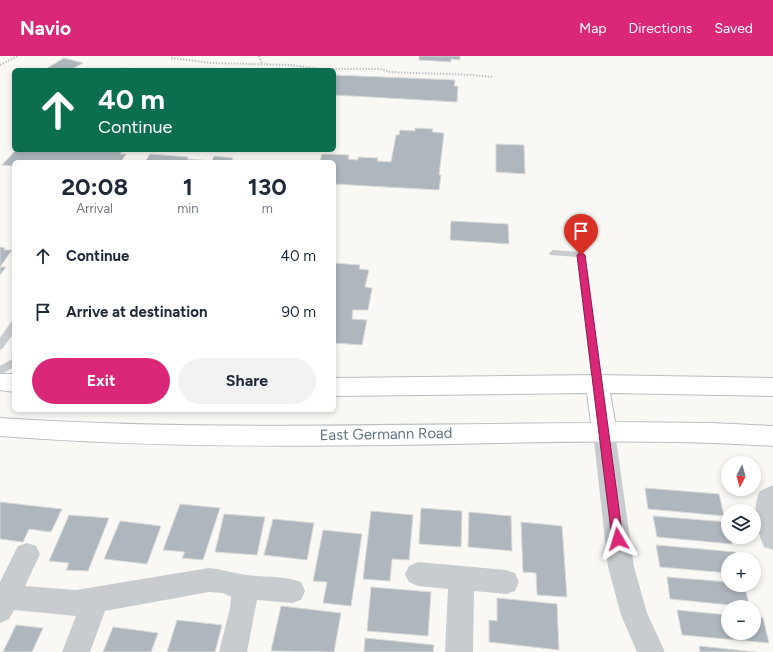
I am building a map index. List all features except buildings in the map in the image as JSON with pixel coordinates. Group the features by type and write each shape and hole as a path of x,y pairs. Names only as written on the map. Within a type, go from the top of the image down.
{"main road":[{"path":"0,382 12,383"},
{"path":"336,387 598,384 773,387"},
{"path":"598,384 604,432"},
{"name":"East Germann Road","path":"0,427 96,433 232,436 604,432 691,432 773,436"}],"street":[{"path":"604,432 622,567 634,615 651,652"},
{"path":"773,494 768,498 769,527 773,539"},
{"path":"27,554 3,604 76,603 209,580 223,581 239,586 292,591"},
{"path":"418,574 506,582"},
{"path":"459,652 461,577"},
{"path":"232,652 244,608 244,596 239,586"},
{"path":"76,652 95,600"}],"lane":[{"path":"553,253 581,255 598,384"},
{"path":"0,346 12,327"},
{"path":"0,371 12,363"}],"path":[{"path":"0,65 18,56"},
{"path":"259,56 262,64"},
{"path":"170,58 212,63 262,64 308,68"},
{"path":"336,69 381,69 390,72 452,75 473,74 492,77"}],"route":[{"path":"581,255 618,539"}]}
